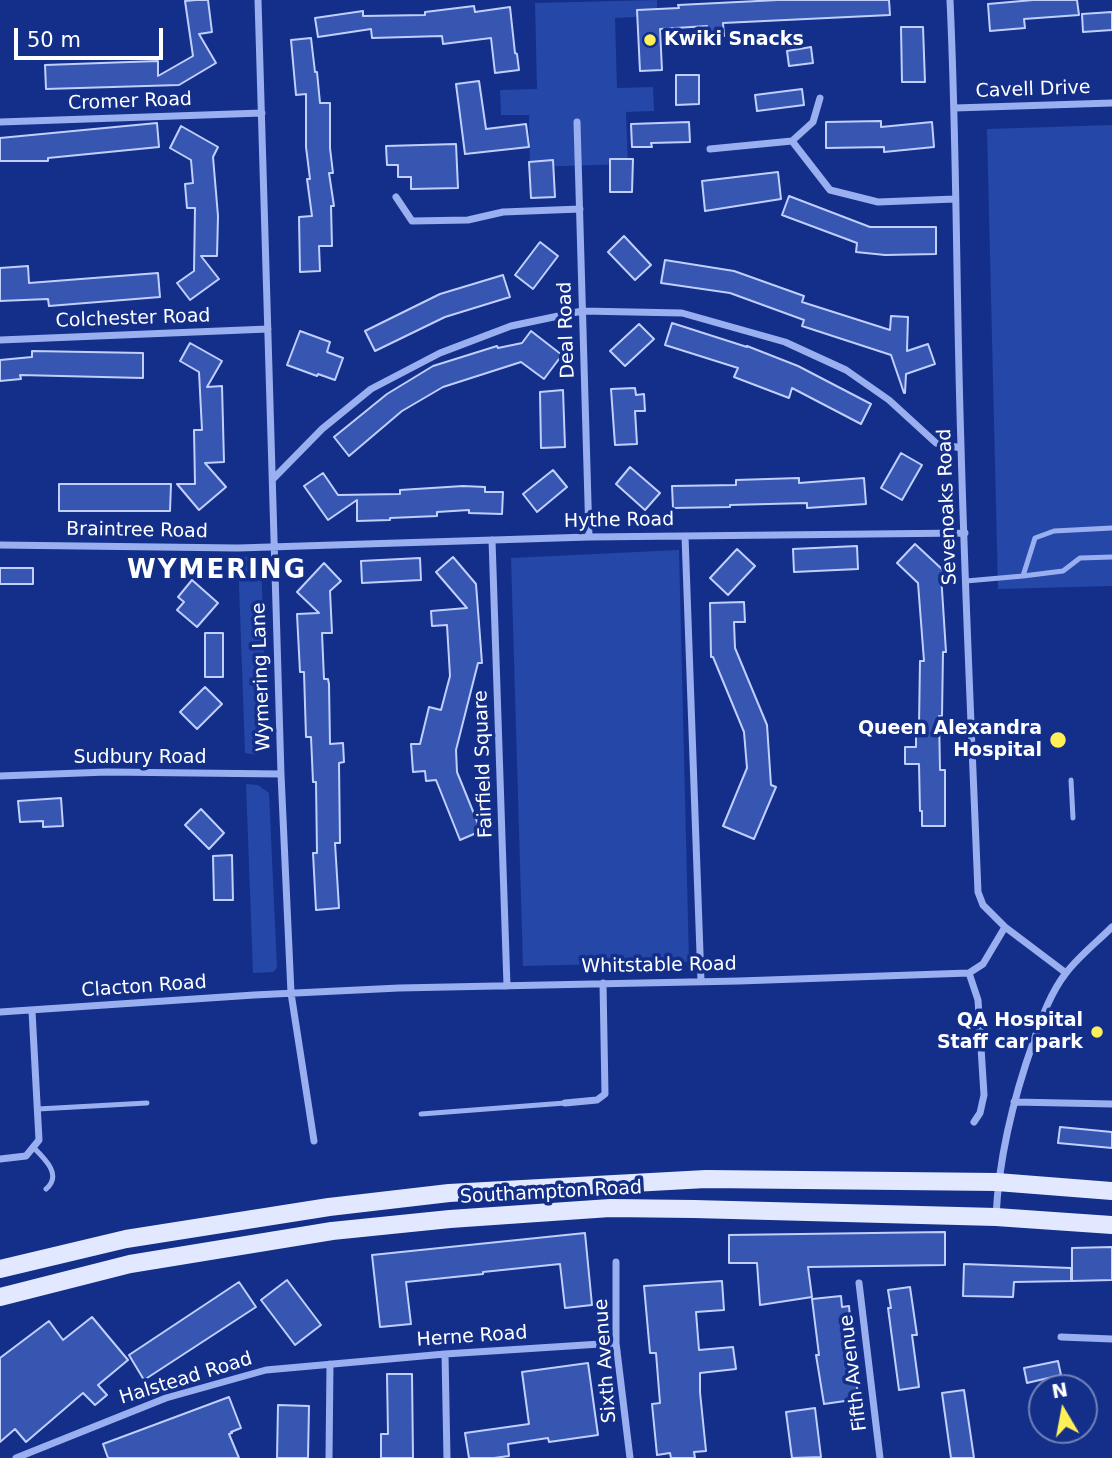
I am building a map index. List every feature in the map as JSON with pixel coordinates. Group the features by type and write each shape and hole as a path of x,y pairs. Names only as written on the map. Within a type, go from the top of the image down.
{"main road":[{"name":"Southampton Road","path":"0,1269 126,1239 329,1207 449,1193 706,1179 998,1181 1112,1191"},
{"name":"Southampton Road","path":"0,1297 130,1264 332,1231 450,1219 610,1208 996,1217 1112,1225"}],"street":[{"name":"Wymering Lane","path":"258,0 290,993 314,1141"},
{"name":"Sevenoaks Road","path":"950,0 955,108 961,448 978,892 983,905 1005,927 1066,973"},
{"path":"710,149 792,141 813,122 820,98"},
{"name":"Cavell Drive","path":"955,108 1112,103"},
{"name":"Cromer Road","path":"0,122 261,113"},
{"name":"Deal Road","path":"577,122 589,537"},
{"path":"792,141 830,190 878,202 955,199"},
{"path":"396,197 412,220 468,220 503,212 580,209"},
{"path":"273,479 322,429 371,389 440,353 511,327 582,311 682,313 785,342 846,370 889,400 936,443 961,448"},
{"name":"Colchester Road","path":"0,340 268,329"},
{"name":"Hythe Road","path":"274,546 589,537 965,533"},
{"path":"685,536 701,981"},
{"name":"Fairfield Square","path":"492,540 507,986"},
{"name":"Braintree Road","path":"0,545 238,548 274,546"},
{"name":"Sudbury Road","path":"0,776 107,772 281,774"},
{"path":"974,1122 980,1114 984,1095 978,1000 969,973 983,964 1005,927"},
{"path":"996,1217 998,1181 1014,1102 1045,1010 1066,973 1112,927"},
{"name":"Whitstable Road","path":"290,993 969,973"},
{"path":"565,1103 597,1100 605,1094 603,983"},
{"name":"Clacton Road","path":"0,1013 290,993"},
{"path":"0,1159 26,1156 39,1140 32,1011"},
{"path":"1014,1102 1112,1104"},
{"name":"Sixth Avenue","path":"616,1262 616,1343 630,1458"},
{"name":"Fifth Avenue","path":"859,1283 880,1458"},
{"path":"1061,1337 1112,1339"},
{"name":"Herne Road","path":"330,1364 616,1343"},
{"path":"445,1354 447,1458"},
{"path":"329,1458 330,1364"},
{"name":"Halstead Road","path":"16,1458 166,1398 267,1370 330,1364"},
{"path":"40,1448 45,1458"}],"lane":[{"path":"1023,576 1035,538 1054,531 1112,528"},
{"path":"966,581 1063,571 1080,558 1112,557"},
{"path":"1071,780 1073,818"},
{"path":"38,1109 146,1103"},
{"path":"421,1114 565,1103"},
{"path":"33,1147 51,1170 52,1182 47,1189"}],"shaded area":[{"path":"657,0 657,12 637,12 637,17 615,18 617,88 653,87 654,111 626,112 628,164 530,167 529,115 501,115 500,90 537,89 535,3"},
{"path":"1112,125 1112,586 998,589 987,129"},
{"path":"679,550 689,962 523,966 511,558"},
{"path":"261,556 267,747 256,755 245,753 238,557"},
{"path":"246,784 258,785 269,793 277,968 273,972 253,973"}],"building":[{"path":"208,0 212,32 199,34 216,63 179,85 46,89 45,65 158,61 158,76 193,56 185,1"},
{"path":"778,0 889,0 890,15 723,23 724,36 707,36 707,26 660,29 662,70 640,71 637,10"},
{"path":"1077,0 1079,15 1024,19 1025,28 990,31 988,4"},
{"path":"474,6 475,12 510,7 519,70 495,73 491,38 443,44 442,36 372,38 371,29 318,37 315,18 363,11 363,16 425,15 425,12"},
{"path":"1112,12 1112,30 1083,32 1082,14"},
{"path":"901,27 923,27 925,82 902,82"},
{"path":"311,38 320,103 330,103 333,173 329,173 334,206 331,206 332,246 319,246 320,271 300,272 299,217 312,216 307,179 310,179 306,147 306,94 296,95 291,40"},
{"path":"811,47 813,63 789,66 787,51"},
{"path":"676,75 699,75 699,104 676,105"},
{"path":"479,81 486,129 526,124 529,147 465,154 456,84"},
{"path":"802,89 804,105 757,111 755,95"},
{"path":"881,121 881,127 932,122 934,147 884,152 884,147 826,148 826,122"},
{"path":"689,122 690,142 651,143 652,147 632,147 631,124"},
{"path":"157,123 159,147 48,158 48,161 0,161 0,138"},
{"path":"181,126 218,147 213,157 218,216 217,256 201,256 219,279 190,300 177,283 194,271 195,208 187,208 185,184 193,183 191,160 170,148"},
{"path":"456,144 458,188 411,189 411,177 398,177 398,165 387,165 386,146"},
{"path":"610,159 633,159 632,192 610,192"},
{"path":"553,160 555,197 531,198 529,162"},
{"path":"778,172 781,199 705,211 702,181"},
{"path":"789,196 870,227 936,227 936,254 885,255 856,252 857,243 782,215"},
{"path":"624,236 651,265 635,280 608,252"},
{"path":"540,242 558,256 533,289 515,275"},
{"path":"665,260 734,271 804,296 802,302 890,330 891,316 908,317 907,351 928,344 935,364 906,374 904,393 891,355 802,326 804,320 730,293 661,283"},
{"path":"28,266 29,283 158,273 160,297 49,306 48,299 0,301 0,268"},
{"path":"503,275 510,297 445,317 375,351 365,331 440,294"},
{"path":"672,323 747,346 798,366 871,404 861,424 792,388 789,398 734,377 738,368 665,345"},
{"path":"639,324 654,339 625,366 610,351"},
{"path":"300,331 330,342 327,352 343,358 335,380 287,365"},
{"path":"531,331 562,355 544,379 521,362 443,387 402,411 349,456 334,437 387,394 433,366 497,346 498,348 522,343"},
{"path":"190,343 222,361 207,387 222,386 224,462 205,463 226,487 199,510 177,484 195,484 194,430 202,430 199,372 180,361"},
{"path":"32,351 143,353 143,378 20,375 21,379 0,381 0,360 32,357"},
{"path":"635,388 636,395 644,394 645,411 635,411 637,444 615,445 611,389"},
{"path":"563,390 565,447 541,448 540,392"},
{"path":"901,453 922,465 902,500 881,488"},
{"path":"630,467 660,493 645,510 616,484"},
{"path":"553,470 567,487 537,512 523,494"},
{"path":"323,473 338,495 400,494 400,490 485,487 485,492 503,492 502,514 469,513 469,510 437,512 437,516 357,521 357,500 328,520 304,486"},
{"path":"799,478 799,483 864,478 866,504 807,508 807,503 673,508 672,486 736,485 736,480"},
{"path":"59,484 171,484 170,511 59,511"},
{"path":"915,544 944,571 941,574 946,652 943,652 942,716 939,716 940,770 945,770 945,826 922,826 919,764 905,764 905,747 916,747 920,661 924,661 918,583 897,563"},
{"path":"857,546 858,569 794,572 793,549"},
{"path":"737,549 755,566 728,595 710,578"},
{"path":"453,557 476,584 482,663 478,663 456,750 457,772 481,831 460,840 436,780 426,781 425,771 413,772 411,744 420,744 429,707 441,710 450,676 447,625 432,626 431,611 467,608 436,572"},
{"path":"420,558 421,580 362,583 361,561"},
{"path":"324,563 341,581 330,591 332,633 322,633 324,679 328,679 329,684 330,744 343,743 344,762 339,763 340,843 335,843 339,908 316,910 313,853 317,853 316,782 313,782 311,737 306,737 304,672 300,672 297,614 319,613 297,592"},
{"path":"0,568 33,568 33,584 0,584"},
{"path":"192,580 218,603 197,627 177,610 184,602 178,597"},
{"path":"744,602 745,622 734,622 735,648 767,725 771,785 776,787 754,839 723,826 747,768 744,732 711,657 710,603"},
{"path":"205,633 223,633 223,677 205,677"},
{"path":"205,687 222,704 197,729 180,712"},
{"path":"61,798 63,826 43,827 43,821 20,822 18,801"},
{"path":"201,809 224,833 209,849 185,825"},
{"path":"232,855 233,900 214,900 213,856"},
{"path":"1060,1127 1112,1132 1112,1148 1058,1143"},
{"path":"945,1232 945,1265 808,1267 812,1297 760,1305 757,1263 729,1263 729,1235"},
{"path":"585,1233 592,1305 565,1308 560,1264 406,1282 411,1324 380,1327 372,1255"},
{"path":"1112,1247 1112,1280 1072,1281 1072,1248"},
{"path":"964,1264 1071,1268 1071,1281 1014,1282 1013,1297 963,1296"},
{"path":"287,1280 321,1325 295,1345 261,1300"},
{"path":"722,1281 724,1310 696,1312 699,1350 733,1347 736,1369 700,1373 706,1451 694,1452 695,1458 671,1458 670,1453 657,1455 652,1404 660,1403 656,1353 650,1353 644,1286"},
{"path":"239,1282 256,1307 144,1380 129,1355"},
{"path":"910,1287 917,1335 912,1335 919,1387 899,1390 888,1290"},
{"path":"841,1296 842,1307 849,1306 851,1328 847,1329 859,1399 824,1404 816,1355 819,1355 812,1299"},
{"path":"92,1317 128,1360 98,1385 107,1395 95,1405 83,1393 26,1442 15,1429 0,1442 0,1358 49,1321 63,1340"},
{"path":"1058,1361 1061,1374 1028,1374 1027,1383 1024,1368"},
{"path":"588,1363 598,1435 508,1444 509,1456 469,1458 465,1433 529,1424 522,1372"},
{"path":"387,1374 412,1374 413,1458 381,1458 381,1434 388,1434"},
{"path":"964,1390 974,1458 951,1458 942,1393"},
{"path":"229,1397 241,1428 229,1434 239,1458 108,1458 103,1444"},
{"path":"278,1405 309,1406 308,1458 277,1458"},
{"path":"815,1408 821,1457 792,1458 786,1412"}],"place":[{"name":"Kwiki Snacks","path":"650,40"},
{"name":"Queen Alexandra Hospital","path":"1058,740"},
{"name":"QA Hospital Staff car park","path":"1097,1032"}],"district":[{"name":"WYMERING","path":"217,571"}]}
